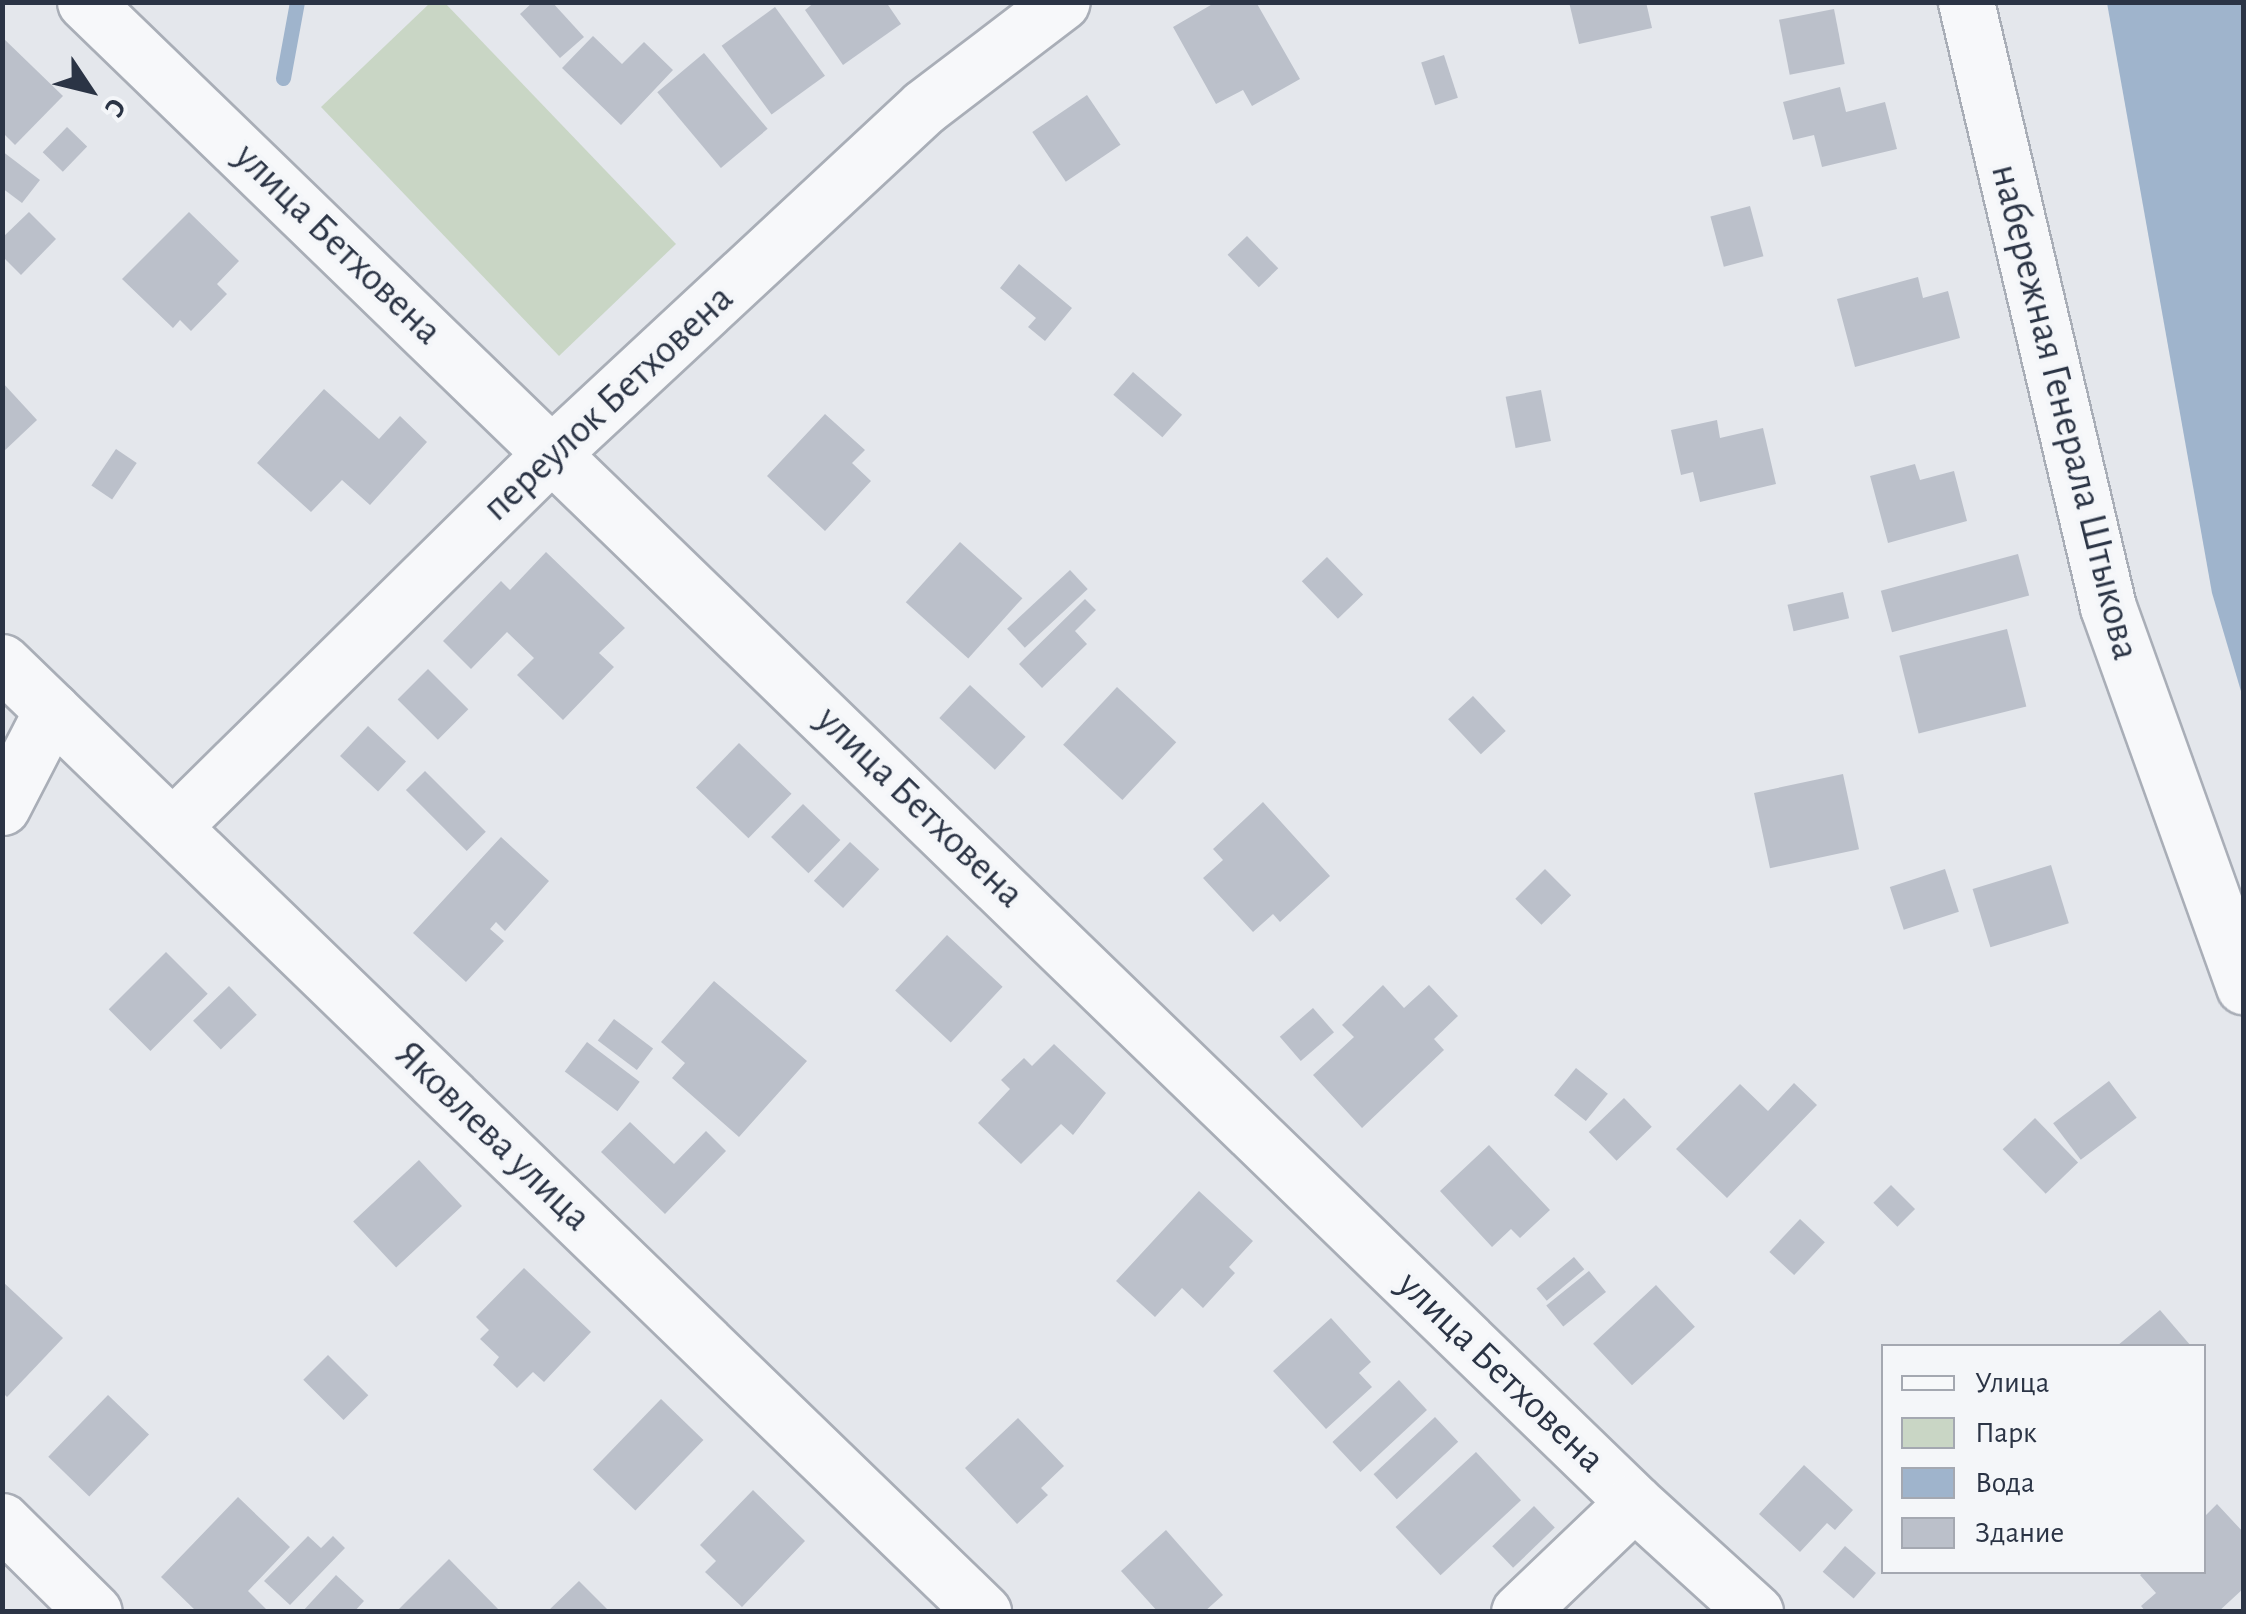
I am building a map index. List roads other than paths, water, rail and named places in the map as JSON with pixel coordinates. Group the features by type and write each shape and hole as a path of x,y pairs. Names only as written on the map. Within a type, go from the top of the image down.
{"street":[{"name":"улица Бетховена","path":"86,2 1634,1502 1754,1612"},
{"name":"переулок Бетховена","path":"173,826 554,452 924,107 1062,2"},
{"name":"набережная Генерала Штыкова","path":"1966,2 1975,54 2108,607 2244,986"},
{"name":"Яковлева улица","path":"2,662 983,1612"},
{"path":"2,807 52,710"},
{"path":"1519,1612 1634,1502"},
{"path":"2,1521 94,1612"}],"water":[{"path":"2107,3 2243,3 2243,698 2212,593"}],"waterway":[{"path":"283,78 297,2"}]}
